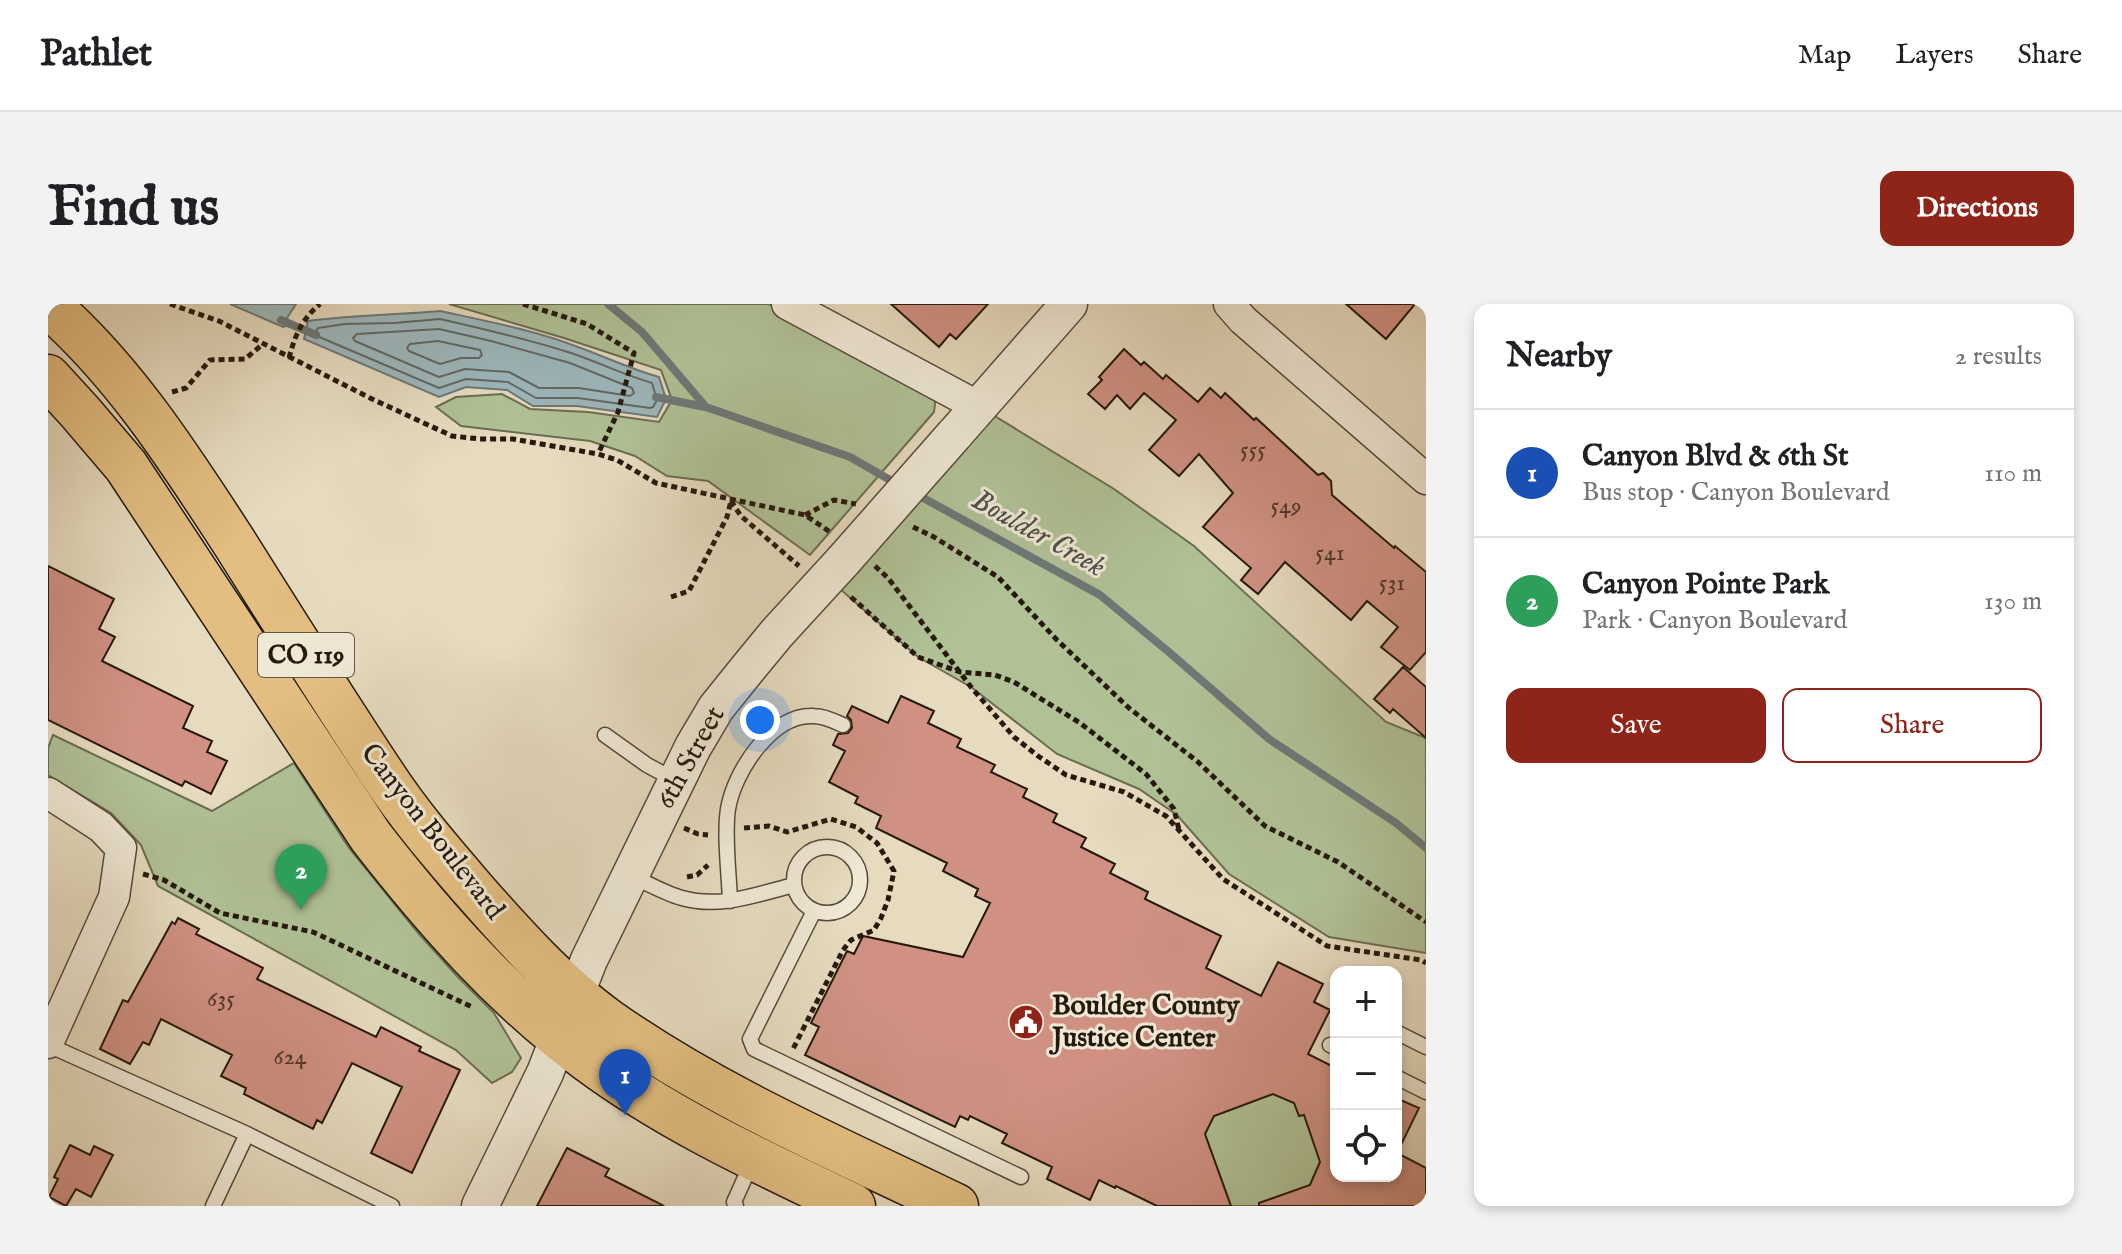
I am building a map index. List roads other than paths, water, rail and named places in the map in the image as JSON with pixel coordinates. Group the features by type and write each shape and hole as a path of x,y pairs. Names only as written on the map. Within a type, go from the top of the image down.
{"main road":[{"name":"Canyon Boulevard","path":"48,305 103,360 137,404 201,491 384,778 424,831 512,934 606,1019 717,1089 956,1206"},
{"name":"Canyon Boulevard","path":"48,377 126,466 371,837 408,885 469,952 524,1007 589,1061 692,1127 853,1206"}],"street":[{"path":"787,304 979,407"},
{"name":"6th Street","path":"480,1206 559,1038 589,960 702,730 777,633 848,562 1069,304"},
{"path":"1211,304 1236,312 1426,479"},
{"path":"48,793 101,827 121,848 127,872 48,1044"}],"lane":[{"path":"730,901 728,812 732,793 742,773 768,736 790,720 812,715 843,725"},
{"path":"605,735 676,781"},
{"path":"822,848 840,850 849,855 861,879 854,901 838,912 828,914 814,911 802,902 794,885 798,864 811,851 822,848"},
{"path":"630,874 666,893 705,902 730,901 794,885"},
{"path":"814,911 750,1039 754,1049 1021,1177"},
{"path":"1402,1035 1426,1047"},
{"path":"48,1044 247,1134 392,1206"},
{"path":"1402,1080 1426,1092"},
{"path":"213,1206 247,1134"},
{"path":"736,1206 734,1202 754,1158"}],"water":[{"path":"230,304 296,304 287,318 290,325 283,327"},
{"path":"440,311 544,336 659,377 666,399 657,417 577,406 533,406 507,390 466,387 439,397 304,339 308,321"}],"waterway":[{"name":"Boulder Creek","path":"608,304 642,332 706,407 850,457 897,484"},
{"path":"281,320 316,335"},
{"path":"656,397 705,407"},
{"name":"Boulder Creek","path":"916,494 1100,595 1269,739 1396,823 1426,848"}],"place":[{"name":"Canyon Pointe Park","path":"301,910"},
{"name":"Boulder County Justice Center","path":"1026,1022"},
{"name":"Canyon Blvd & 6th St","path":"625,1115"}]}
